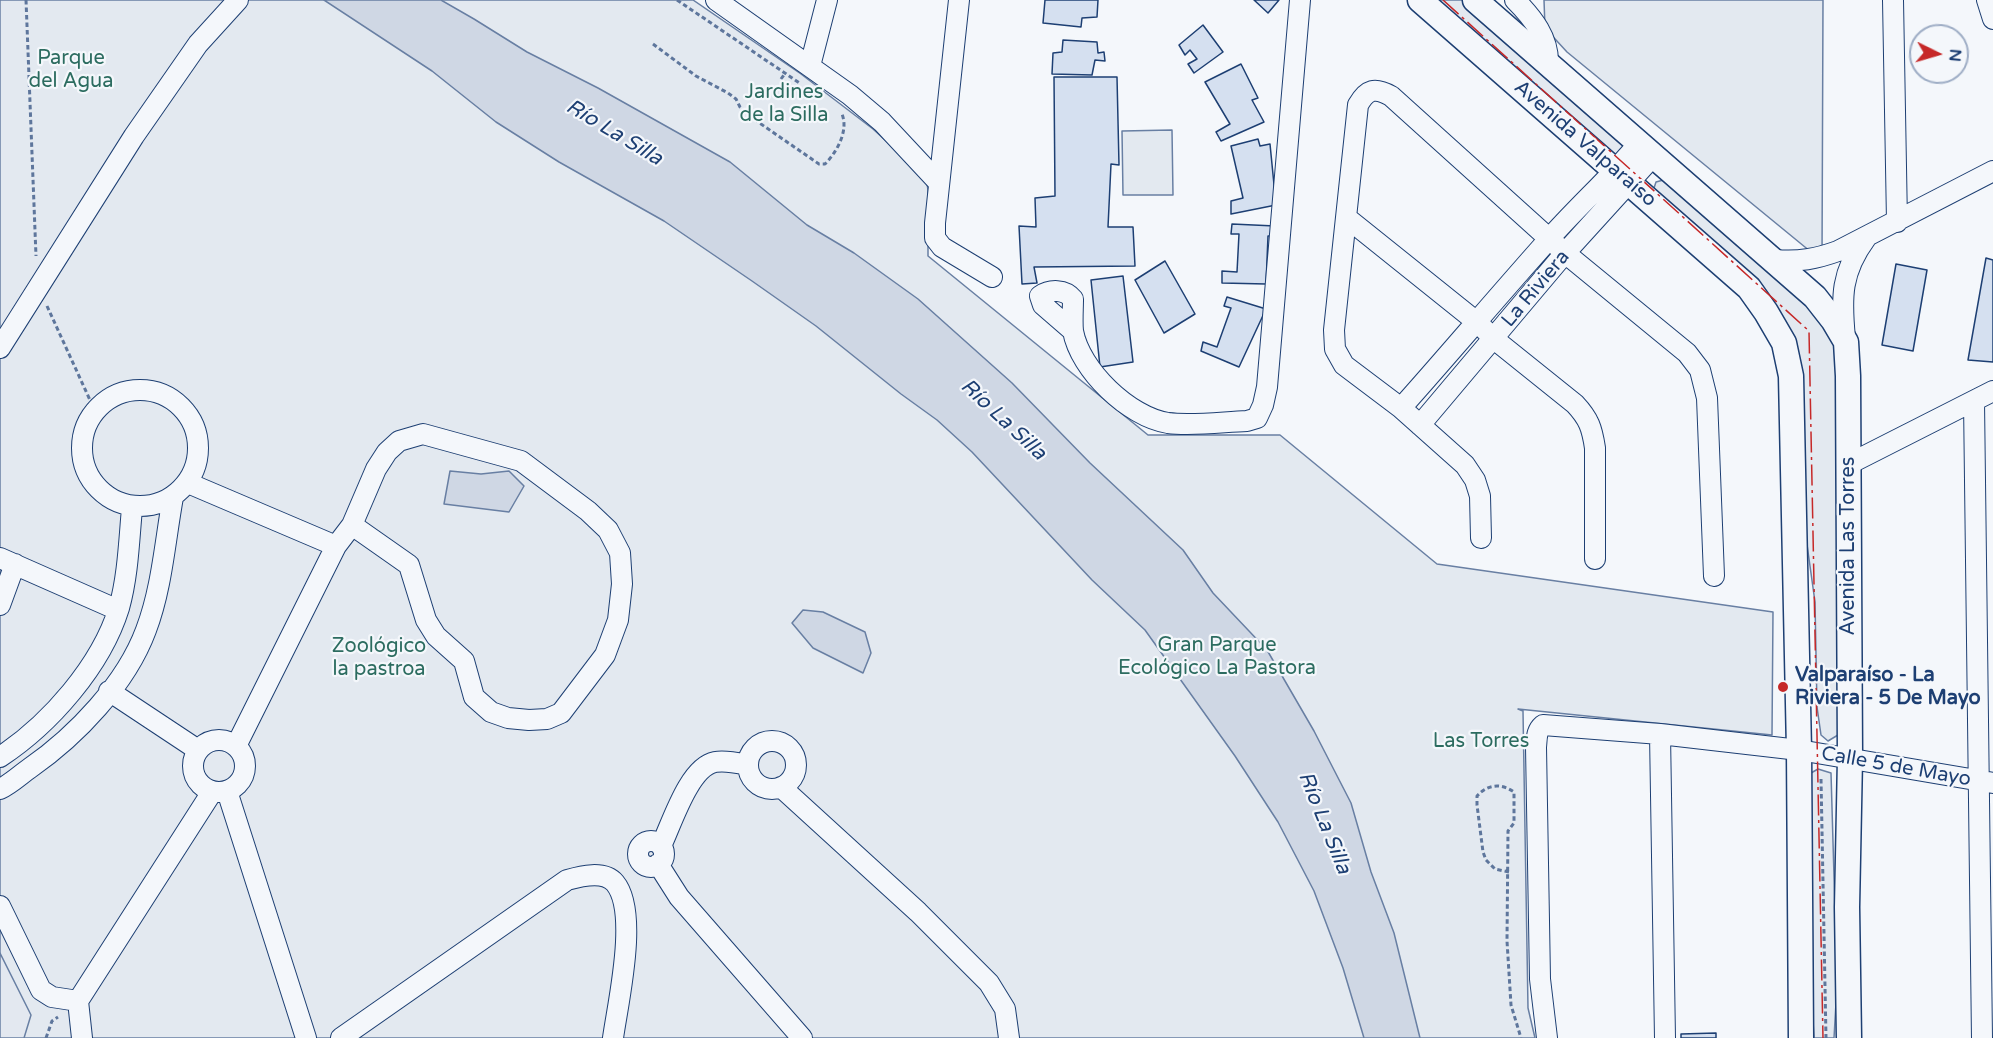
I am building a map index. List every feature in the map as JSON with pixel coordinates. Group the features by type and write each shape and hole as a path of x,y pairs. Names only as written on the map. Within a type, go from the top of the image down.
{"main road":[{"name":"Avenida Valparaíso","path":"1420,0 1749,288 1767,312 1784,343 1791,376 1799,750"},
{"name":"Avenida Valparaíso","path":"1475,0 1775,261"},
{"name":"Avenida Las Torres","path":"1775,261 1815,297 1846,342 1849,464 1850,758 1847,907 1849,1038"},
{"path":"1799,750 1801,1038"}],"street":[{"path":"0,348 134,136 198,44 238,0"},
{"path":"716,0 850,95 882,122 939,183"},
{"path":"810,66 827,0"},
{"path":"959,0 934,223 935,238 942,247 992,277"},
{"path":"1073,331 1082,357 1094,373 1141,415 1170,423 1247,422 1257,418 1267,387 1300,0"},
{"path":"1515,0 1537,25 1545,39 1549,51 1548,64"},
{"path":"1893,0 1896,222"},
{"path":"1987,0 1993,19"},
{"path":"1481,538 1480,496 1475,480 1465,465 1401,408 1344,365 1335,349 1334,330 1358,105 1364,94 1373,90 1391,96 1565,253 1687,352 1700,370 1707,398 1714,576"},
{"name":"La Riviera","path":"1420,425 1565,253 1647,149"},
{"path":"1775,261 1798,262 1817,259 1838,251 1993,171"},
{"name":"La Riviera","path":"1401,408 1478,323 1550,238 1622,178"},
{"path":"1347,218 1478,323 1587,416 1595,448 1595,559"},
{"path":"1846,342 1842,306 1845,277 1853,255 1868,236"},
{"path":"131,390 154,391 172,399 187,414 196,433 197,450 194,469 188,483 172,496 152,505 132,508 100,491 87,474 82,454 85,429 95,411 112,396 131,390"},
{"path":"1849,464 1993,391"},
{"path":"1974,401 1986,782 1982,1038"},
{"path":"236,746 336,546 352,525 376,469 387,452 399,441 409,436 423,434 437,437 521,461 588,511 608,530 621,553 622,584 618,620 605,655 561,713 547,719 529,720 508,718 491,712 474,697 464,661 436,636 426,620 409,565 352,525"},
{"path":"188,483 336,546"},
{"path":"0,789 57,749 91,716 124,671 146,632 157,592 172,496"},
{"path":"0,757 38,727 80,682 103,642 118,610 126,567 132,508"},
{"path":"0,605 7,561 118,610"},
{"path":"109,691 198,750"},
{"name":"Calle 5 de Mayo","path":"1547,1038 1540,979 1537,735 1539,728 1543,725 1660,734 1799,750 1986,782"},
{"path":"1660,734 1665,1038"},
{"path":"216,740 227,741 236,746 243,755 245,766 243,776 237,785 220,791 200,785 194,774 192,762 198,750 206,742 216,740"},
{"path":"772,741 789,748 796,765 789,782 772,789 755,782 748,765 755,748 772,741"},
{"path":"748,765 715,762 702,768 690,782 659,855 679,897 802,1038"},
{"path":"781,787 918,912 989,983 1005,1009 1009,1038"},
{"path":"82,1038 78,1001 220,791"},
{"path":"220,791 306,1038"},
{"path":"341,1038 567,880 582,875 600,876 614,881 626,909 626,940 613,1038"},
{"path":"0,906 41,990 52,998 78,1001"}],"path":[{"path":"26,0 38,285 95,411"},
{"path":"677,0 803,86"},
{"path":"653,44 696,76 728,93 758,122 819,164 825,164 835,154 844,118 841,111"},
{"path":"1821,770 1826,1038"},
{"path":"1509,872 1495,869 1486,860 1481,842 1478,796 1484,788 1497,785 1507,787 1514,792 1514,823 1508,831 1509,872 1508,941 1511,1005 1521,1038"}],"green space":[{"path":"0,0 693,0 801,74 873,129 920,172 928,190 928,256 1148,435 1280,435 1437,564 1773,612 1772,735 1518,709 1523,711 1528,1008 1535,1038 0,1038"},
{"path":"1430,0 1467,0 1630,145 1622,163"},
{"path":"1544,0 1823,0 1822,261 1567,52 1545,28"},
{"path":"1172,130 1173,195 1123,195 1122,131"},
{"path":"1667,179 1793,288 1829,329 1838,358 1838,735 1828,741 1821,735 1817,707 1815,602 1804,523 1789,342 1652,194 1656,182"},
{"path":"1818,769 1831,773 1835,911 1839,950 1834,1038 1814,1038 1811,773"}],"shaded area":[{"path":"0,953 31,1015 24,1038 0,1038"}],"water":[{"name":"Río La Silla","path":"324,0 441,0 527,52 598,88 730,162 807,225 854,253 918,299 1012,383 1090,463 1183,550 1213,593 1267,650 1314,731 1351,803 1371,872 1394,933 1420,1038 1364,1038 1343,968 1314,891 1278,822 1235,756 1145,630 1092,580 972,452 937,420 816,326 752,281 664,221 559,162 496,122 432,71"},
{"path":"450,471 481,474 509,471 524,486 509,512 444,504"},
{"path":"803,610 823,612 865,632 871,653 863,673 813,648 792,623"}],"building":[{"path":"1045,0 1098,0 1097,17 1082,18 1081,27 1043,23"},
{"path":"1254,0 1279,0 1268,13"},
{"path":"1203,25 1223,52 1194,73 1188,64 1197,59 1190,50 1185,55 1179,45"},
{"path":"1063,40 1097,42 1098,53 1104,52 1105,61 1095,60 1092,75 1052,74 1053,53 1062,52"},
{"path":"1241,64 1258,98 1252,100 1264,122 1221,141 1216,132 1230,124 1205,82"},
{"path":"1054,77 1117,77 1119,165 1111,164 1108,227 1133,227 1135,266 1034,267 1037,283 1022,284 1019,226 1036,227 1035,198 1055,196"},
{"path":"1258,139 1260,146 1270,144 1276,205 1231,214 1231,201 1243,198 1231,146"},
{"path":"1232,224 1275,226 1277,236 1268,236 1266,284 1222,283 1222,271 1237,272 1239,234 1231,234"},
{"path":"1986,258 1993,260 1993,362 1968,360"},
{"path":"1165,261 1195,314 1164,333 1135,280"},
{"path":"1896,264 1927,270 1913,351 1882,345"},
{"path":"1123,276 1133,362 1100,367 1091,280"},
{"path":"1227,297 1266,309 1239,367 1201,351 1203,342 1217,347 1231,308 1224,306"},
{"path":"1716,1033 1716,1038 1681,1038 1681,1034"}],"power":[{"path":"1443,0 1809,331 1823,1038"}],"place":[{"name":"Valparaíso - La Riviera - 5 De Mayo","path":"1783,687"}],"park label":[{"name":"Parque del Agua","path":"71,70"},
{"name":"Jardines de la Silla","path":"784,104"},
{"name":"Zoológico la pastroa","path":"379,658"},
{"name":"Gran Parque Ecológico La Pastora","path":"1217,658"},
{"name":"Las Torres","path":"1481,742"}]}
